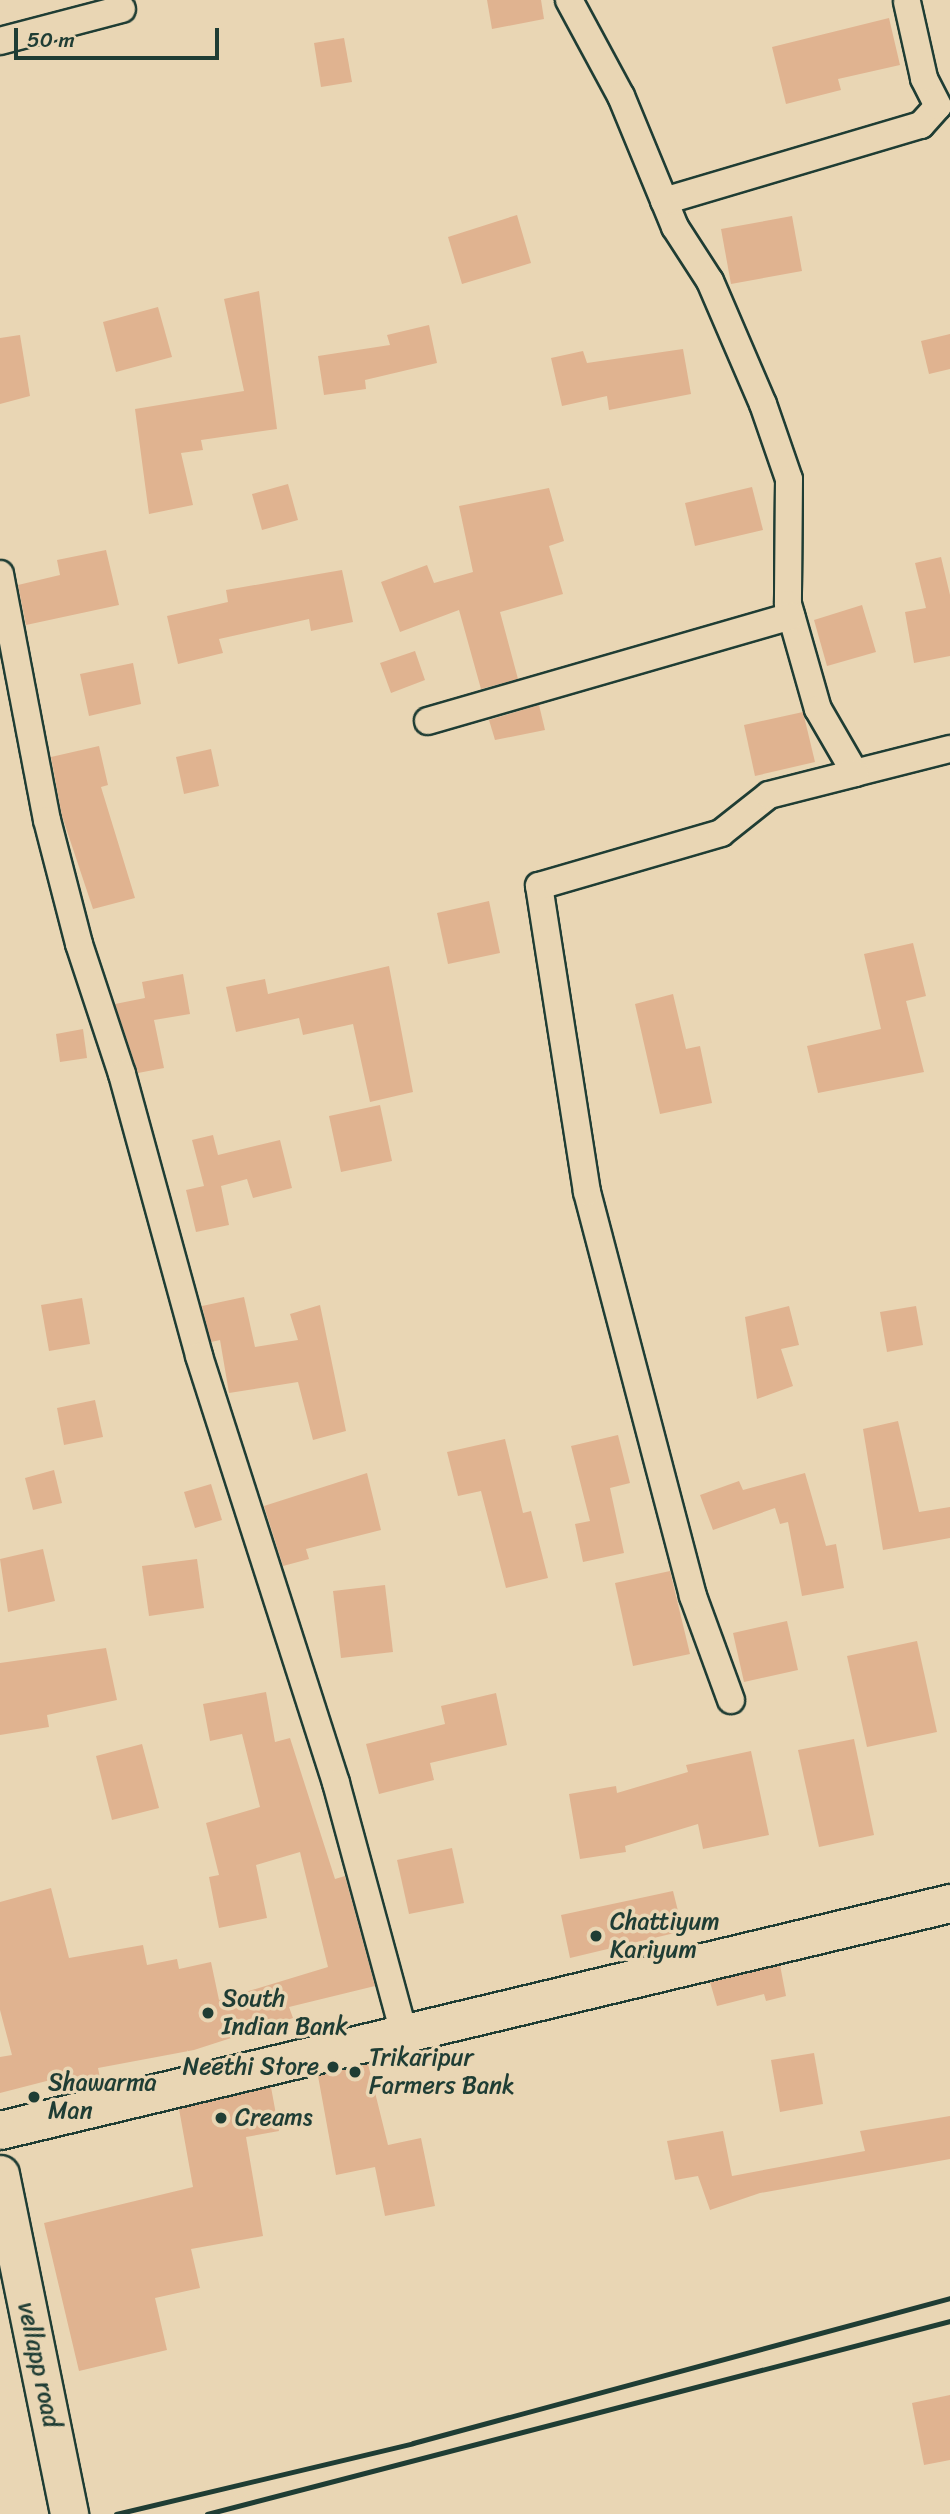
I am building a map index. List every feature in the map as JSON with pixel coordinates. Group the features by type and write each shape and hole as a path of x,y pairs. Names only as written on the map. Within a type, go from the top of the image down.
{"main road":[{"path":"0,2130 403,2031 950,1903"},
{"name":"vellapp road","path":"0,2175 69,2514"}],"street":[{"path":"569,0 621,96 664,201 710,281 789,479 791,616 818,709 855,773"},
{"path":"664,201 921,125 938,106 924,78 906,2"},
{"path":"0,41 122,9"},
{"path":"0,574 47,820 79,944 122,1073 199,1356 336,1783 403,2031"},
{"path":"428,721 791,616"},
{"path":"731,1700 693,1596 587,1192 539,886 720,833 769,795 950,749"}],"building":[{"path":"487,0 541,0 544,19 492,29"},
{"path":"889,18 900,65 838,79 841,90 786,104 772,47"},
{"path":"344,38 352,82 321,87 314,43"},
{"path":"517,215 531,263 462,284 448,237"},
{"path":"792,216 802,271 731,284 721,229"},
{"path":"259,291 277,429 201,440 203,450 181,453 193,505 149,514 135,409 244,391 224,299"},
{"path":"158,307 172,357 116,372 103,322"},
{"path":"429,325 437,363 365,380 366,389 324,395 318,356 390,345 387,335"},
{"path":"950,334 950,369 929,374 921,341"},
{"path":"20,335 30,396 0,404 0,338"},
{"path":"683,349 691,394 609,410 607,396 562,406 551,358 583,351 587,363"},
{"path":"288,484 298,520 262,530 252,494"},
{"path":"752,487 763,530 695,546 685,503"},
{"path":"549,488 564,541 549,546 563,594 500,612 518,679 481,689 459,610 400,632 381,582 427,565 434,583 473,572 459,506"},
{"path":"106,550 119,605 26,625 18,585 60,575 57,560"},
{"path":"941,557 950,595 950,656 914,663 905,612 926,608 915,563"},
{"path":"342,570 353,622 311,631 309,619 219,639 223,653 178,664 167,616 228,602 226,590"},
{"path":"862,605 876,652 827,666 814,620"},
{"path":"415,651 425,680 391,693 380,663"},
{"path":"133,663 141,704 89,716 80,674"},
{"path":"539,705 545,730 495,740 489,720"},
{"path":"803,712 815,762 755,776 744,725"},
{"path":"99,746 108,785 101,787 135,898 93,909 62,816 51,757"},
{"path":"211,749 219,786 184,794 176,757"},
{"path":"489,901 500,953 448,964 437,913"},
{"path":"913,943 926,996 906,1001 924,1072 818,1093 807,1046 881,1029 864,954"},
{"path":"389,966 413,1092 370,1102 353,1024 303,1035 299,1018 236,1032 226,987 265,979 268,994"},
{"path":"183,974 190,1014 154,1020 164,1068 138,1073 115,1004 145,998 142,982"},
{"path":"673,994 686,1049 700,1046 712,1103 660,1114 635,1004"},
{"path":"83,1029 87,1058 60,1062 56,1034"},
{"path":"380,1105 392,1161 341,1172 329,1116"},
{"path":"213,1135 218,1155 280,1140 292,1188 253,1198 247,1179 221,1186 229,1225 196,1232 186,1190 204,1186 192,1140"},
{"path":"244,1297 255,1347 298,1340 290,1314 320,1305 346,1431 313,1440 298,1382 229,1393 220,1340 211,1342 202,1306"},
{"path":"82,1298 90,1344 49,1351 41,1305"},
{"path":"789,1306 799,1345 781,1349 793,1386 757,1399 745,1317"},
{"path":"916,1306 923,1345 887,1352 880,1312"},
{"path":"95,1400 103,1437 64,1445 57,1408"},
{"path":"898,1421 919,1512 950,1507 950,1538 883,1550 863,1429"},
{"path":"618,1435 630,1483 610,1488 624,1553 583,1562 575,1524 590,1521 571,1446"},
{"path":"505,1439 523,1513 531,1511 548,1578 506,1588 481,1491 458,1496 447,1452"},
{"path":"54,1470 62,1503 33,1510 25,1478"},
{"path":"367,1473 381,1530 306,1549 309,1559 283,1566 264,1506"},
{"path":"805,1473 826,1546 836,1544 844,1588 802,1596 788,1522 780,1524 775,1508 713,1530 700,1495 739,1481 743,1490"},
{"path":"211,1484 222,1520 195,1528 184,1492"},
{"path":"43,1549 55,1601 8,1612 0,1559"},
{"path":"197,1559 204,1608 149,1616 142,1566"},
{"path":"670,1571 690,1654 633,1666 615,1583"},
{"path":"385,1585 393,1652 341,1658 333,1591"},
{"path":"787,1621 798,1670 744,1682 733,1633"},
{"path":"917,1641 937,1732 867,1747 847,1656"},
{"path":"106,1648 117,1700 47,1715 49,1727 0,1735 0,1663"},
{"path":"266,1692 275,1742 290,1738 335,1879 345,1876 375,1986 289,2007 293,2018 194,2050 98,2068 100,2078 69,2086 66,2076 0,2093 0,2057 12,2055 0,2010 0,1902 51,1888 69,1958 143,1945 147,1965 177,1959 179,1969 211,1962 219,2000 328,1967 300,1852 256,1865 267,1918 219,1928 209,1877 219,1875 206,1823 260,1807 242,1734 210,1741 203,1704"},
{"path":"496,1693 507,1745 430,1763 434,1780 379,1794 366,1744 445,1724 441,1706"},
{"path":"854,1739 874,1835 819,1847 798,1750"},
{"path":"142,1744 159,1808 112,1820 96,1756"},
{"path":"751,1751 769,1835 703,1849 698,1824 625,1846 626,1852 580,1859 569,1794 616,1786 617,1793 688,1772 686,1765"},
{"path":"452,1848 464,1903 409,1914 397,1860"},
{"path":"673,1891 683,1931 570,1958 561,1915"},
{"path":"780,1965 786,1996 766,2001 764,1994 717,2006 710,1982"},
{"path":"814,2053 823,2104 780,2112 771,2060"},
{"path":"368,2064 388,2145 421,2138 435,2206 385,2216 375,2167 336,2175 318,2076"},
{"path":"271,2087 279,2131 246,2137 263,2236 191,2249 200,2288 155,2298 167,2350 79,2371 44,2223 193,2187 179,2109"},
{"path":"950,2116 950,2159 760,2193 710,2210 698,2176 675,2180 667,2141 723,2131 732,2176 865,2151 860,2131"},
{"path":"950,2395 950,2460 924,2465 912,2403"}],"railway":[{"path":"116,2514 413,2443 950,2298"},
{"path":"207,2514 950,2321"}],"place":[{"name":"Chattiyum Kariyum","path":"596,1936"},
{"name":"South Indian Bank","path":"208,2013"},
{"name":"Neethi Store","path":"333,2067"},
{"name":"Trikaripur Farmers Bank","path":"355,2072"},
{"name":"Shawarma Man","path":"34,2097"},
{"name":"Creams","path":"221,2118"}]}
